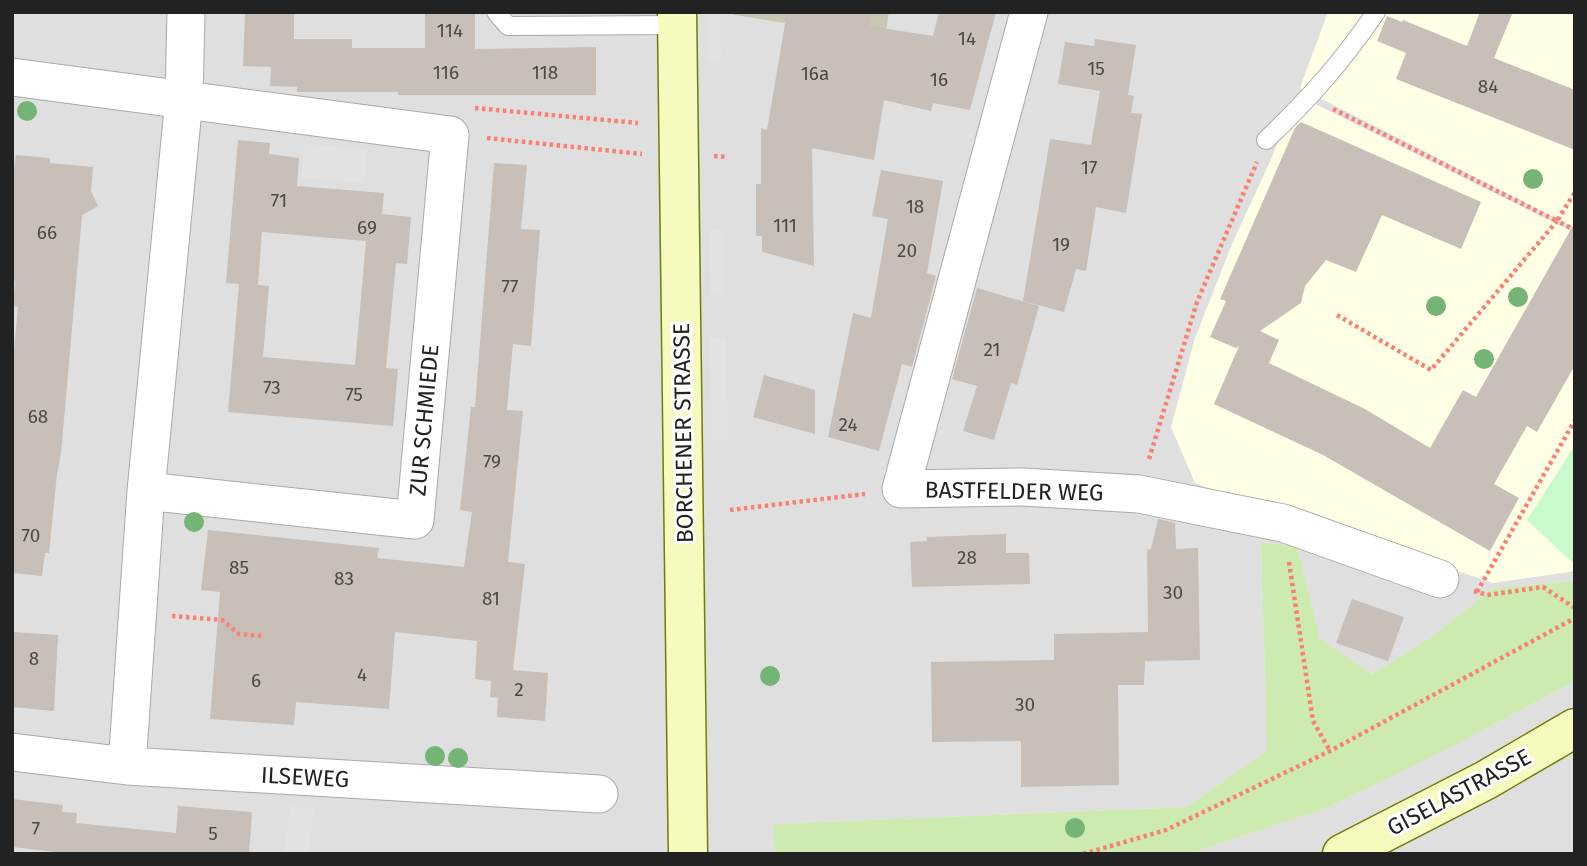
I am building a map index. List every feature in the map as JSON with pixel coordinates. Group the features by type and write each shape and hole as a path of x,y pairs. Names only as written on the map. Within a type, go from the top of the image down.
{"main road":[{"name":"BORCHENER STRASSE","path":"677,18 688,854"},
{"name":"GISELASTRASSE","path":"1342,854 1486,780 1575,728"}],"street":[{"path":"127,766 146,491 184,99 186,12"},
{"name":"BASTFELDER WEG","path":"1030,12 901,489 1023,487 1139,494 1283,523 1440,579"},
{"path":"12,77 184,99 458,121"},
{"name":"ZUR SCHMIEDE","path":"146,491 415,520 458,121"},
{"name":"ILSEWEG","path":"12,752 127,766 599,794"}],"lane":[{"path":"496,12 508,26 677,18"},
{"path":"1266,140 1310,98 1338,66 1376,12"}],"path":[{"path":"1310,98 1575,230"},
{"path":"458,121 638,123"},
{"path":"458,121 580,148 638,153"},
{"path":"1139,494 1197,302 1266,140"},
{"path":"1337,315 1431,370 1557,221 1575,192"},
{"path":"1575,420 1477,592 1487,595 1544,587 1575,608"},
{"path":"730,510 901,489"},
{"path":"1283,523 1313,721 1330,751"},
{"path":"137,612 222,620 239,635 262,638"},
{"path":"1083,854 1166,830 1330,751 1575,618"}],"shaded area":[{"path":"12,12 734,12 734,15 885,39 889,12 1575,12 1575,581 1493,588 1430,638 1372,674 1320,639 1297,546 1261,542 1267,751 1186,807 774,824 775,854 12,854"},
{"path":"708,12 720,12 721,61 708,62"},
{"path":"734,12 889,12 885,39 734,15"},
{"path":"1328,12 1575,12 1575,228 1300,88"},
{"path":"1297,95 1575,233 1575,571 1493,583 1195,483 1171,427 1195,338 1232,244"},
{"path":"305,144 368,150 364,183 301,177"},
{"path":"710,230 724,230 725,295 711,295"},
{"path":"710,338 726,338 728,440 712,440"},
{"path":"1575,681 1575,854 1188,854 1325,809 1448,749"},
{"path":"290,806 314,809 309,854 284,854"}],"green space":[{"path":"1575,445 1575,565 1527,520"},
{"path":"1261,542 1297,546 1320,639 1372,674 1430,638 1493,588 1575,581 1575,681 1448,749 1325,809 1188,854 775,854 773,824 1186,807 1267,751"}],"building":[{"path":"245,12 294,12 294,39 352,39 352,48 425,48 425,12 475,12 475,49 596,47 596,95 398,95 398,92 297,92 297,87 270,86 271,67 243,66"},
{"path":"787,12 871,12 869,26 933,36 939,12 996,12 970,110 933,103 931,111 884,100 874,160 812,148 814,266 762,252 762,236 756,236 756,184 761,184 761,128 767,130"},
{"path":"1480,12 1513,12 1494,58 1575,90 1575,150 1396,79 1406,53 1377,41 1387,16 1467,46"},
{"path":"1095,39 1136,45 1128,95 1134,96 1131,113 1142,114 1126,213 1096,207 1086,271 1076,269 1064,312 1023,301 1050,139 1091,145 1100,91 1058,84 1065,42 1094,46"},
{"path":"1301,122 1481,202 1461,249 1382,215 1356,272 1326,260 1305,286 1301,303 1260,331 1279,340 1269,363 1365,409 1430,448 1463,390 1476,397 1575,222 1575,365 1537,432 1527,426 1494,484 1519,498 1490,551 1323,455 1214,404 1239,346 1236,348 1210,337 1226,301 1220,299 1295,128"},
{"path":"238,140 270,143 269,154 299,158 297,186 384,193 382,214 411,217 407,264 396,263 386,368 398,369 393,426 228,412 239,284 226,283","holes":["262,232 366,241 355,365 263,357 269,286 258,285"]},
{"path":"16,155 50,158 50,163 93,167 91,191 98,206 82,215 61,454 49,553 45,553 42,576 12,573 12,372 18,307 13,306 15,281 12,279 12,184"},
{"path":"494,163 527,165 521,229 540,230 531,346 513,344 507,410 523,411 508,562 525,564 513,670 548,673 545,721 497,717 498,698 490,697 491,681 475,679 477,641 395,632 389,709 296,702 294,725 210,719 220,592 201,590 208,530 379,548 377,558 464,567 472,512 460,510 471,407 475,407"},
{"path":"881,170 943,181 927,273 936,276 912,367 902,364 879,451 828,437 853,313 871,318 888,219 872,216"},
{"path":"977,288 1039,306 1017,385 1011,383 994,440 963,431 977,386 952,379"},
{"path":"764,375 815,390 815,434 753,417"},
{"path":"1158,519 1175,523 1176,549 1198,548 1200,660 1145,661 1144,685 1118,685 1119,785 1021,787 1021,741 932,742 931,662 1054,660 1054,634 1148,632 1147,550 1151,549"},
{"path":"1006,534 1006,553 1029,553 1030,584 912,587 910,542 927,541 927,537"},
{"path":"1352,599 1404,617 1388,661 1336,643"},
{"path":"12,632 58,635 54,711 12,707"},
{"path":"12,799 63,805 62,812 77,813 76,823 176,833 178,806 252,812 249,854 73,854 12,847"}]}
